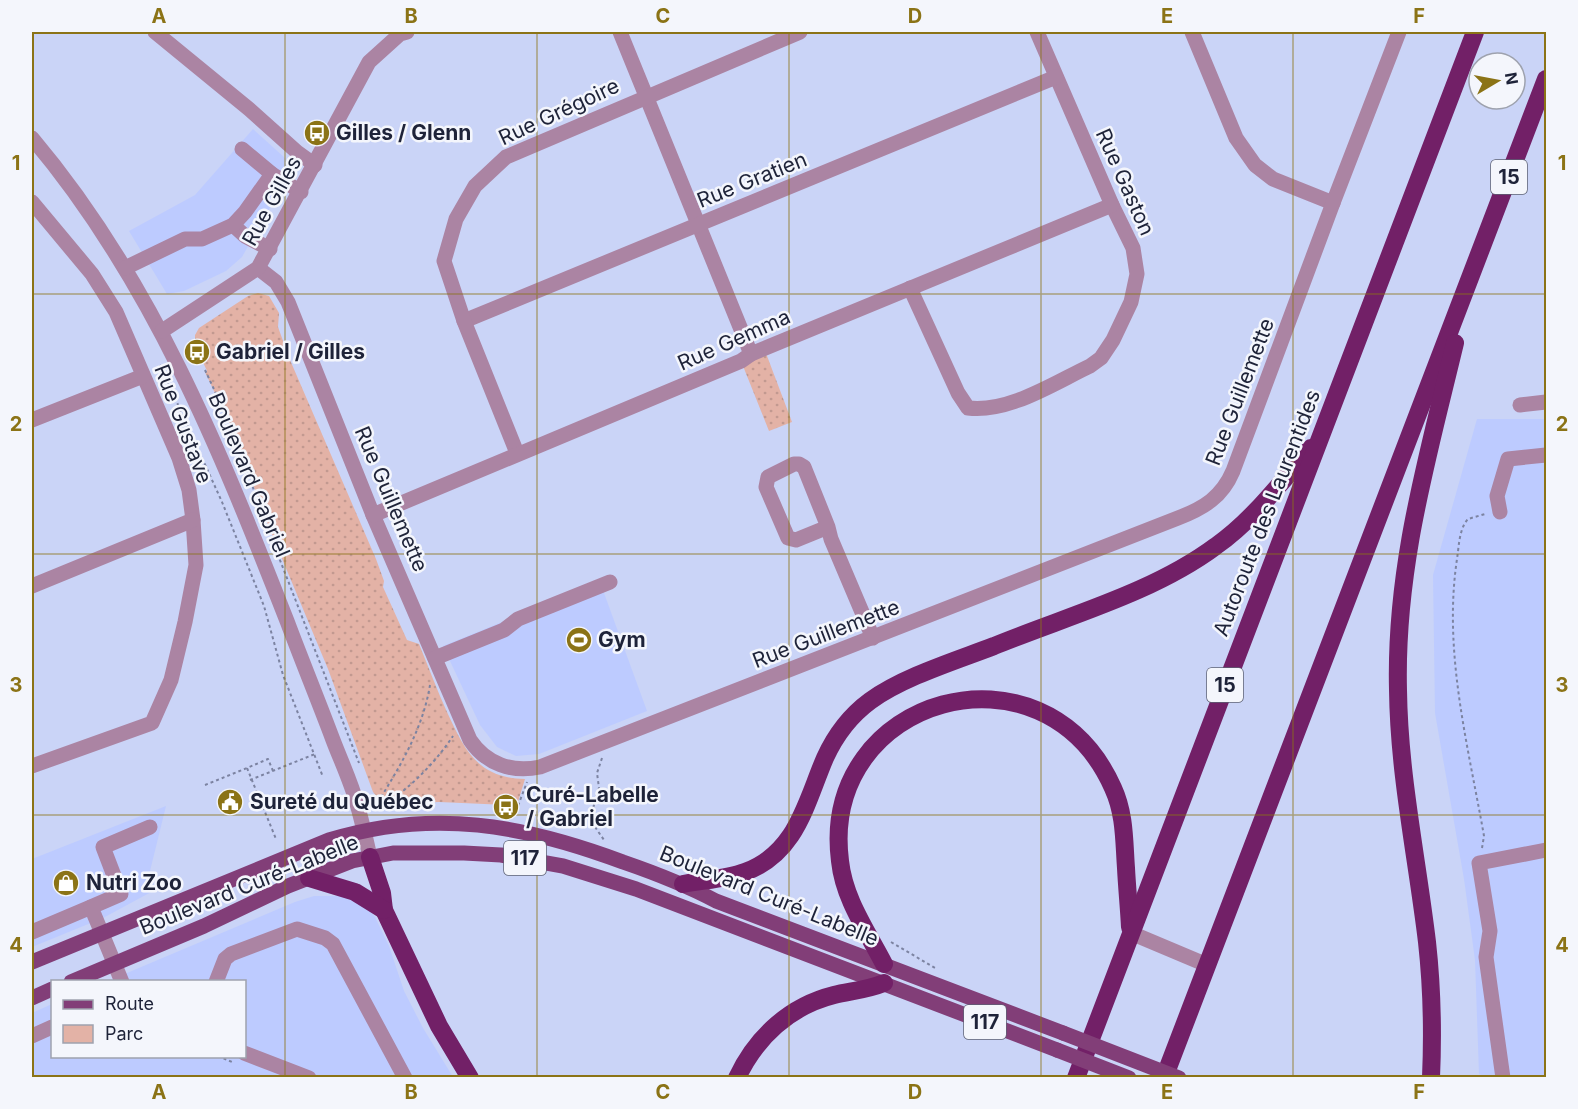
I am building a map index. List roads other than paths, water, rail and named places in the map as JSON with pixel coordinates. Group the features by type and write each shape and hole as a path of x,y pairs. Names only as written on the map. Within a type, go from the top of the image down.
{"highway":[{"name":"Autoroute des Laurentides","path":"1076,1077 1475,32"},
{"name":"15","path":"1164,1077 1546,79"},
{"path":"1431,1077 1430,969 1402,756 1398,711 1398,640 1401,594 1410,533 1472,274"},
{"path":"683,884 745,873 776,854 799,824 825,757 835,739 848,722 869,702 911,680 1122,596 1192,562 1219,545 1244,522 1320,438"},
{"path":"884,964 856,914 844,882 838,842 845,801 860,766 885,736 902,722 920,712 964,699 1007,700 1041,712 1070,730 1095,756 1112,784 1121,812 1125,838 1131,933"},
{"path":"370,857 382,893 384,910 439,1026 470,1077"},
{"path":"309,878 355,892 384,910"},
{"path":"737,1077 756,1045 788,1016 827,997 864,991 884,983"}],"main road":[{"name":"Boulevard Curé-Labelle","path":"32,962 313,846 364,831 394,826 439,824 511,829 568,843 683,884 716,901 1179,1077"},
{"name":"Boulevard Curé-Labelle","path":"73,980 204,926 309,878 370,857 393,853 501,855 563,866 673,903 1129,1077"},
{"path":"32,998 51,989"}],"street":[{"path":"155,32 315,165"},
{"name":"Rue Gilles","path":"162,331 248,277 258,268 301,192 369,62 401,32"},
{"path":"620,32 751,354"},
{"name":"Rue Grégoire","path":"517,453 464,321 444,261 456,219 476,186 506,157 800,32"},
{"name":"Rue Gaston","path":"910,288 958,393 968,408 983,410 1012,403 1090,366 1101,358 1113,340 1131,302 1137,274 1133,248 1037,32"},
{"path":"1192,32 1236,138 1255,165 1274,179 1333,202"},
{"name":"Rue Guillemette","path":"258,268 276,282 283,291 373,515 474,745 489,759 500,765 520,770 540,768 1206,506 1220,493 1233,471 1399,32"},
{"name":"Rue Gratien","path":"464,321 1056,77"},
{"name":"Boulevard Gabriel","path":"32,138 75,192 125,268 162,331 248,522 353,792 370,857"},
{"path":"242,149 272,174 301,192"},
{"path":"125,268 185,239 202,239 233,225 272,174"},
{"name":"Rue Gustave","path":"32,202 92,274 114,308 179,458 189,490 196,565 171,680 152,723 32,766"},
{"name":"Rue Gemma","path":"373,515 517,453 741,362 751,354 1112,205"},
{"path":"233,225 245,236 270,249"},
{"path":"32,420 143,376"},
{"path":"1520,405 1546,402"},
{"path":"1500,512 1497,496 1509,459 1546,455"},
{"path":"828,526 796,540 788,538 766,487 768,477 794,464 803,465 828,526 831,539 873,638"},
{"path":"32,586 193,520"},
{"path":"435,658 504,630 518,619 610,582"},
{"path":"32,932 121,894 103,847 150,827"},
{"path":"1503,1077 1485,957 1490,931 1479,863 1546,850"},
{"path":"91,907 122,980"},
{"path":"216,980 225,959 231,954 297,929 325,938 333,944 405,1077"},
{"path":"1131,933 1207,965"},
{"path":"32,1036 51,1027"},
{"path":"246,1054 309,1077"}],"place":[{"name":"Gilles / Glenn","path":"317,133"},
{"name":"Gabriel / Gilles","path":"197,352"},
{"name":"Gym","path":"579,640"},
{"name":"Sureté du Québec","path":"230,802"},
{"name":"Curé-Labelle / Gabriel","path":"506,807"},
{"name":"Nutri Zoo","path":"66,883"}]}
